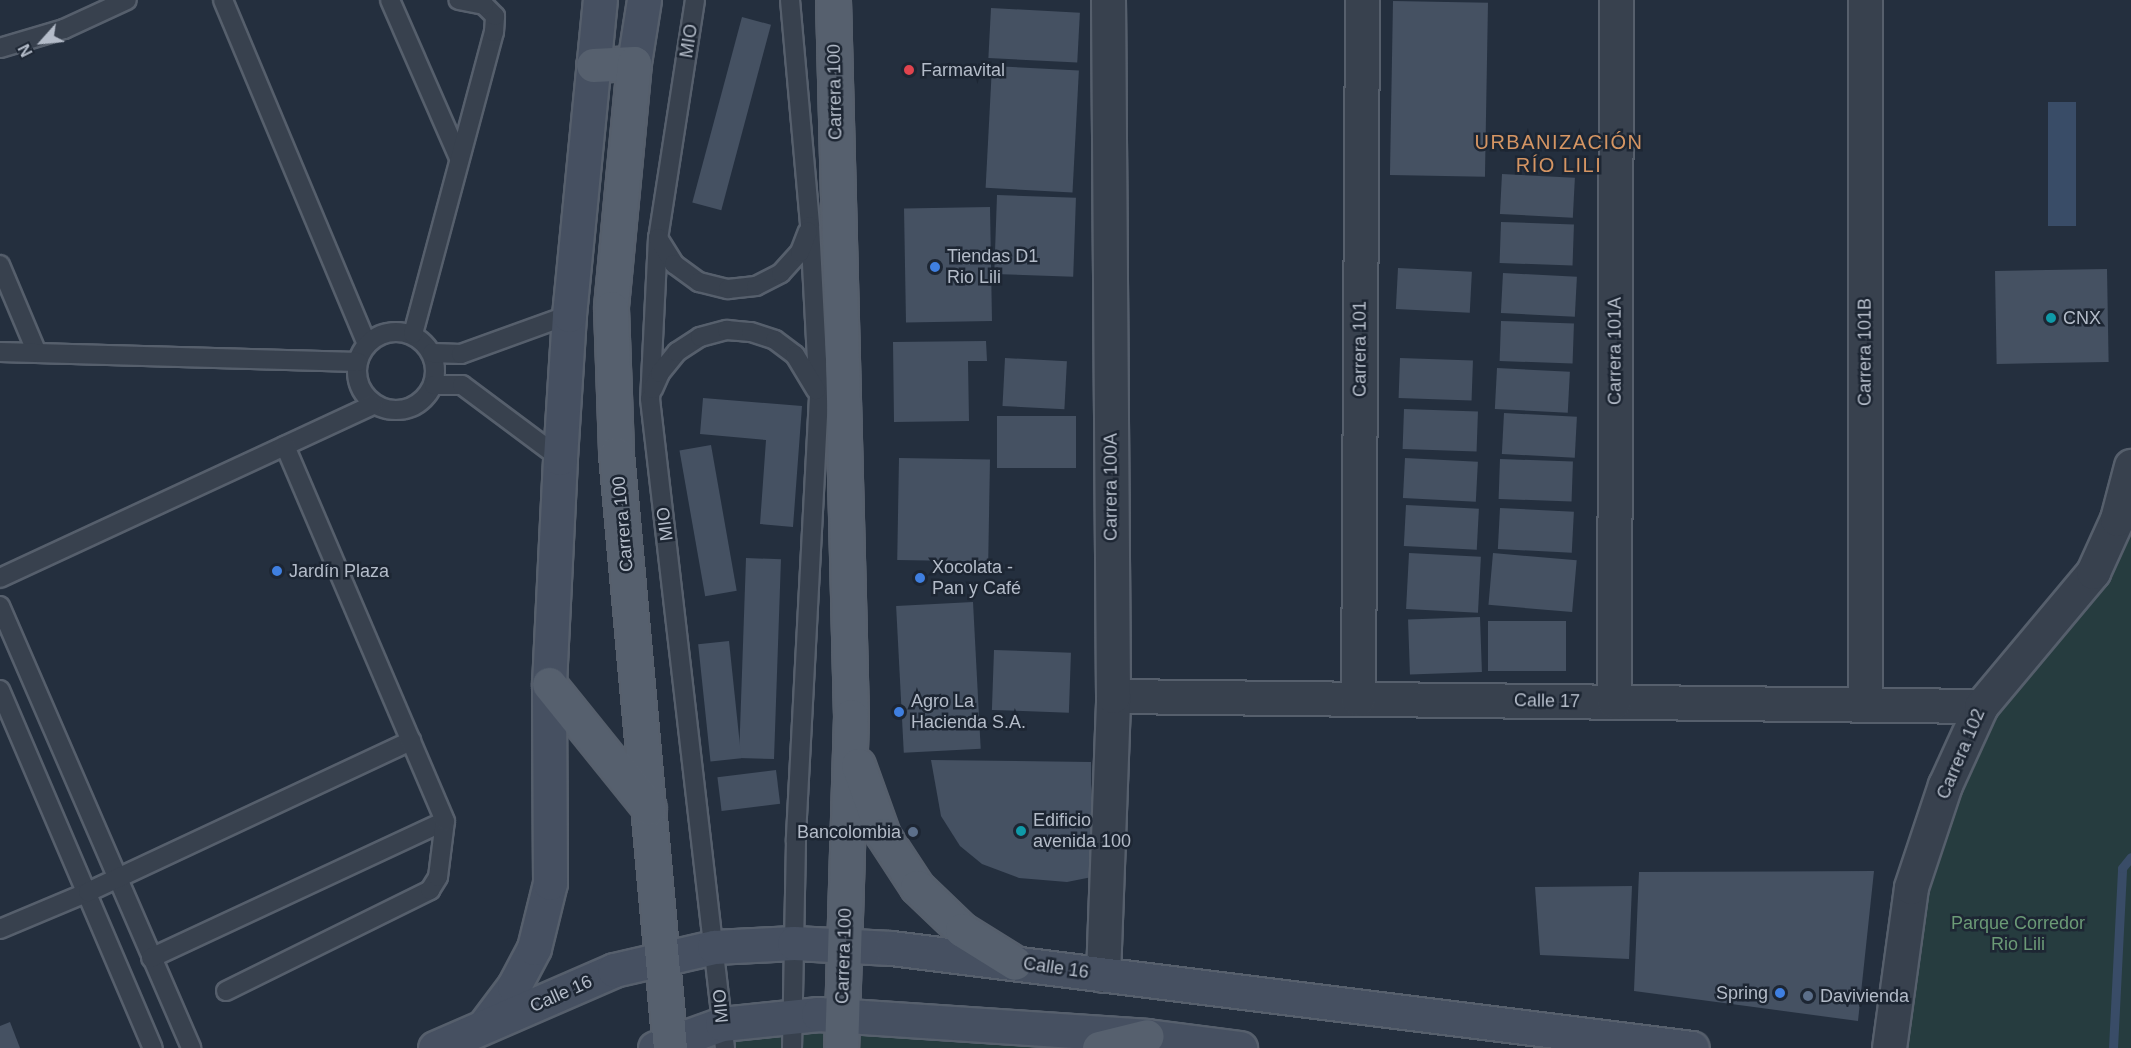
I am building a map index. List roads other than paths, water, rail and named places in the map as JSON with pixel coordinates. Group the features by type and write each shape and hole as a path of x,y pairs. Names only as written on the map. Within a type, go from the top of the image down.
{"main road":[{"name":"Carrera 100","path":"833,0 851,716 841,1048"},
{"path":"593,65 634,63"},
{"name":"Carrera 100","path":"634,63 611,308 616,454 649,808 661,957 665,1046"},
{"path":"549,684 649,808"},
{"path":"851,716 860,778 893,854 946,917 979,943 1015,963"},
{"path":"1099,1048 1147,1036"}],"street":[{"path":"483,1028 514,986 534,948 550,883 549,684 568,315 600,0"},
{"name":"Carrera 100","path":"634,63 644,0"},
{"name":"Carrera 100A","path":"1103,975 1113,696 1108,0"},
{"name":"Carrera 101","path":"1358,699 1362,0"},
{"name":"Carrera 101A","path":"1614,702 1616,0"},
{"name":"Carrera 101B","path":"1864,705 1865,0"},
{"name":"Carrera 102","path":"1889,1048 1911,886 1945,785 1981,706 2093,573 2117,519 2131,466"},
{"name":"Calle 17","path":"1113,696 1981,706"},
{"name":"Calle 16","path":"435,1048 614,970 661,957 714,947 794,943 844,945 1015,963 1692,1048"},
{"path":"665,1046 724,1036 793,1015 842,1015 1147,1036 1240,1048"}],"lane":[{"path":"0,48 64,30 127,0"},
{"path":"223,0 367,344"},
{"path":"390,0 459,158"},
{"path":"413,334 494,32 495,15 484,4 458,0"},
{"name":"MIO","path":"695,0 658,238 650,399 724,1036"},
{"path":"790,0 810,226 819,397 794,943 792,1048"},
{"path":"658,238 674,264 690,276 728,290 756,286 781,273 800,252 810,226"},
{"path":"0,265 37,353"},
{"path":"432,353 461,354 568,315"},
{"path":"650,399 660,373 677,352 700,337 727,330 751,332 775,340 795,355 810,374 819,397"},
{"path":"388,332 413,334 432,353 436,363 434,385 426,397 407,408 393,410 374,404 359,382 358,362 367,344 388,332"},
{"path":"0,352 358,362"},
{"path":"434,385 462,385 560,458"},
{"path":"0,578 374,404"},
{"path":"226,991 430,890 438,876 445,821 285,446"},
{"path":"0,606 191,1048"},
{"path":"0,690 153,1048"},
{"path":"0,928 88,892 411,741"},
{"path":"52,808 80,795"},
{"path":"151,958 445,821"}],"water":[{"path":"2048,102 2076,102 2076,226 2048,226"}],"waterway":[{"path":"2113,1048 2122,868 2131,857"}],"place":[{"name":"Farmavital","path":"909,70"},
{"name":"Tiendas D1 Rio Lili","path":"935,267"},
{"name":"CNX","path":"2051,318"},
{"name":"Jardín Plaza","path":"277,571"},
{"name":"Xocolata - Pan y Café","path":"920,578"},
{"name":"Agro La Hacienda S.A.","path":"899,712"},
{"name":"Edificio avenida 100","path":"1021,831"},
{"name":"Bancolombia","path":"913,832"},
{"name":"Spring","path":"1780,993"},
{"name":"Davivienda","path":"1808,996"}],"district":[{"name":"URBANIZACIÓN RÍO LILI","path":"1559,154"}],"park label":[{"name":"Parque Corredor Rio Lili","path":"2018,934"}]}
